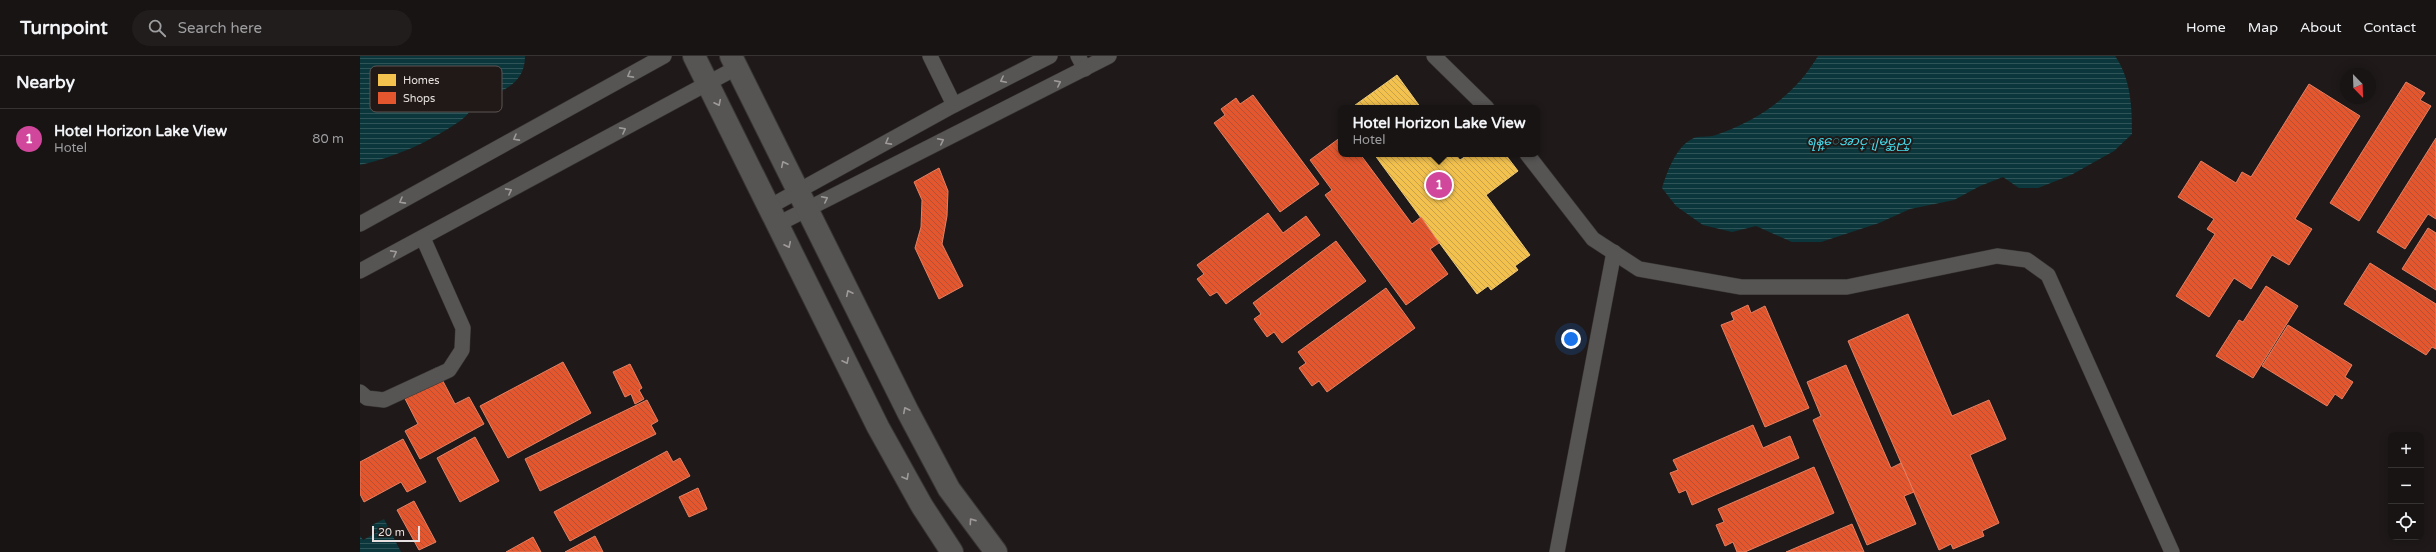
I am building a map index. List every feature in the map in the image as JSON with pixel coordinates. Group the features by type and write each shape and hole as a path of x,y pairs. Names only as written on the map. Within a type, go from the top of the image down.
{"main road":[{"path":"694,56 878,427 922,506 952,552"},
{"path":"734,62 908,412 949,489 996,552"}],"street":[{"path":"360,224 664,56"},
{"path":"930,56 954,105"},
{"path":"802,200 954,105 1050,56"},
{"path":"774,215 1082,63 1109,56"},
{"path":"1434,56 1484,105"},
{"path":"360,271 708,84 734,62"},
{"path":"1530,157 1593,239 1639,269 1741,288 1847,287 1997,256 2027,260 2048,275 2172,552"},
{"path":"360,392 367,398 384,400 449,370 462,350 463,328 423,238"},
{"path":"1558,552 1614,252"}],"water":[{"path":"360,56 525,56 521,74 517,80 502,91 502,66 370,66 370,112 469,112 463,119 437,136 386,158 360,165"},
{"name":"ရန္ေအာင္ျမင္ဆည္","path":"1818,56 2115,56 2124,74 2130,94 2132,134 2114,151 2071,175 2038,188 2019,188 2003,177 1980,186 1954,200 1910,209 1879,223 1821,242 1792,242 1756,226 1732,232 1703,225 1676,206 1662,188 1669,168 1681,148 1694,138 1716,135 1747,122 1761,114 1787,95"},
{"path":"384,519 401,552 360,552 360,536 363,540 376,533 372,525"}],"building: Homes":[{"path":"1397,75 1419,105 1355,105"},
{"path":"1376,157 1458,157 1460,160 1464,157 1507,157 1518,171 1486,195 1530,255 1515,266 1518,270 1491,290 1488,286 1477,294"}],"building: Shops":[{"path":"2406,82 2425,93 2420,100 2431,106 2359,221 2330,203"},
{"path":"2309,84 2360,116 2295,219 2312,229 2289,265 2272,255 2251,289 2234,278 2209,317 2176,296 2215,234 2207,229 2214,219 2178,197 2201,161 2236,183 2242,172 2251,177"},
{"path":"1253,95 1319,184 1280,212 1214,123 1225,115 1221,109 1236,98 1240,104"},
{"path":"2436,138 2436,219 2428,214 2405,249 2377,232"},
{"path":"1338,139 1338,157 1362,157 1412,224 1421,217 1439,243 1430,249 1448,274 1406,305 1325,195 1332,190 1310,160"},
{"path":"939,168 948,191 947,216 942,244 963,286 939,299 915,248 921,227 922,200 914,182"},
{"path":"1268,213 1283,233 1306,216 1320,235 1226,304 1217,292 1210,296 1197,279 1204,274 1197,265"},
{"path":"2428,228 2436,233 2436,290 2402,269"},
{"path":"1336,241 1366,281 1282,343 1274,332 1267,337 1254,319 1261,314 1253,303"},
{"path":"2370,263 2436,304 2436,349 2432,347 2426,355 2344,304"},
{"path":"2266,286 2298,306 2253,378 2216,356 2239,320 2243,322"},
{"path":"1386,288 1415,328 1327,392 1319,381 1312,386 1299,368 1306,363 1298,352"},
{"path":"1748,305 1751,313 1765,306 1809,408 1765,427 1721,325 1734,320 1731,313"},
{"path":"1908,314 1952,416 1989,400 2006,439 1970,455 1999,523 1982,531 1984,536 1953,549 1951,544 1939,550 1848,341"},
{"path":"2288,325 2352,365 2345,377 2353,382 2342,399 2335,394 2327,406 2262,366"},
{"path":"563,362 591,413 508,458 480,406"},
{"path":"630,364 642,388 639,390 644,399 635,404 631,394 625,397 613,372"},
{"path":"1846,365 1891,468 1901,463 1914,492 1904,496 1916,524 1867,545 1813,420 1821,416 1807,382"},
{"path":"436,368 455,404 469,397 484,424 420,459 405,431 418,424 399,387"},
{"path":"647,400 658,421 651,425 656,434 540,491 525,459"},
{"path":"1753,425 1763,448 1790,436 1799,458 1692,505 1686,490 1679,493 1670,473 1678,470 1673,460"},
{"path":"475,437 499,481 460,502 437,458"},
{"path":"403,439 426,482 407,492 401,482 364,502 360,494 360,462"},
{"path":"667,451 673,462 680,458 690,476 570,541 554,512"},
{"path":"1814,467 1834,513 1745,552 1737,552 1733,542 1725,546 1716,525 1724,522 1718,509"},
{"path":"698,488 707,509 689,517 679,497"},
{"path":"414,501 436,542 419,550 397,510"},
{"path":"1852,524 1864,552 1786,552"},
{"path":"595,536 603,552 565,552"},
{"path":"533,537 541,552 506,552"}],"place":[{"name":"Hotel Horizon Lake View","path":"1439,185"}]}
